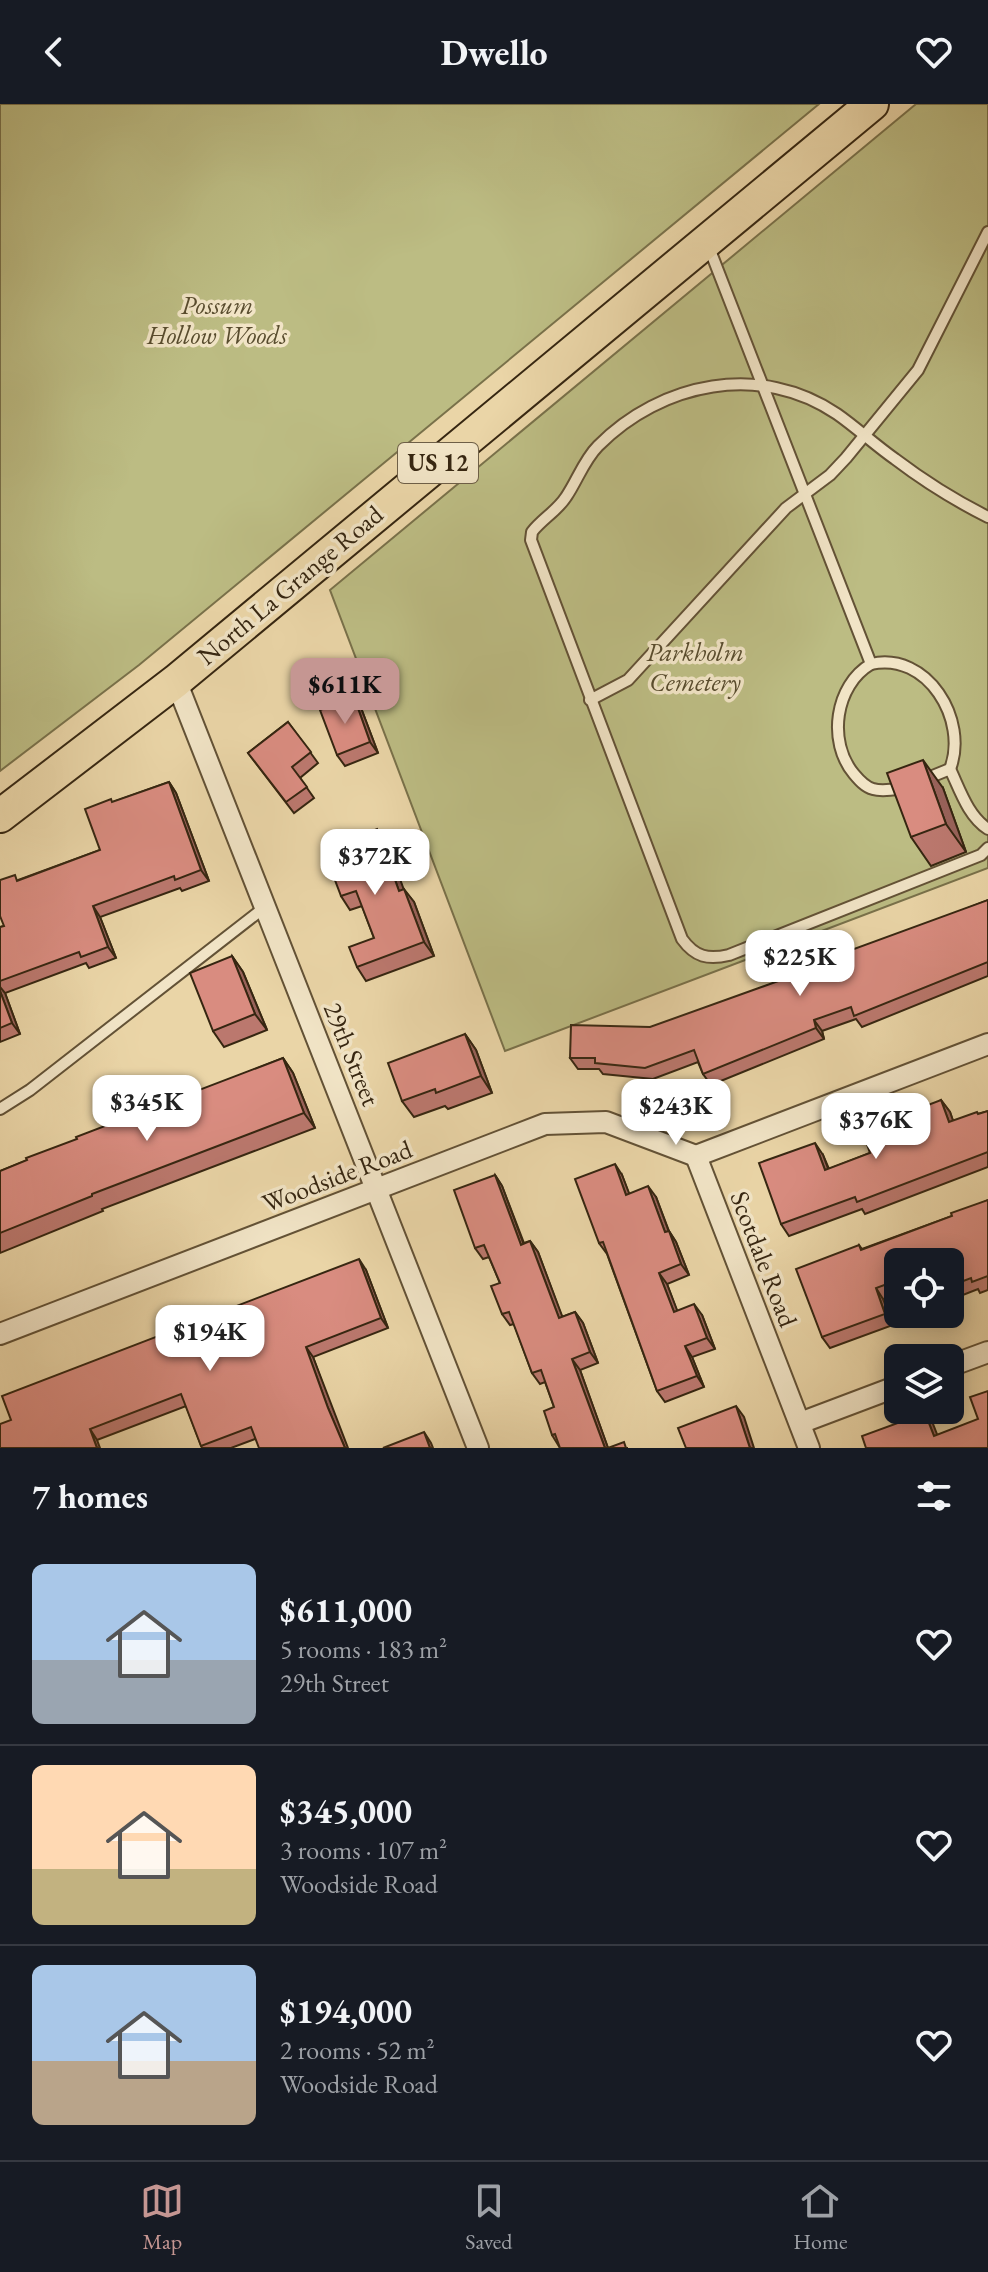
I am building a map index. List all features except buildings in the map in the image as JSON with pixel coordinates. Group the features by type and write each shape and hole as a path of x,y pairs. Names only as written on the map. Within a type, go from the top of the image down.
{"main road":[{"name":"North La Grange Road","path":"0,816 176,681 872,104"}],"street":[{"name":"29th Street","path":"176,681 478,1448"},
{"path":"696,1156 988,1044"},
{"name":"Woodside Road","path":"0,1334 545,1124 606,1122 696,1156"},
{"name":"Scotdale Road","path":"696,1156 809,1448"},
{"path":"964,1361 988,1352"},
{"path":"800,1423 884,1391"}],"lane":[{"path":"590,700 628,680 786,508 830,475 865,435 918,370 988,232"},
{"path":"706,240 871,664"},
{"path":"988,517 964,505 895,460 819,404 799,394 763,385 720,385 697,388 642,411 597,447 565,499 532,532 533,549 590,700 682,939 690,950 701,957 729,955 981,855 988,848"},
{"path":"887,660 912,668 935,689 946,707 954,732 956,754 950,769 904,788 888,789 873,789 860,782 850,770 842,752 839,711 851,681 859,671 871,664 887,660"},
{"path":"950,769 970,812 988,829"},
{"path":"0,1109 30,1090 265,907"}],"green space":[{"name":"Possum Hollow Woods","path":"0,104 819,104 139,665 0,771"},
{"name":"Parkholm Cemetery","path":"916,104 988,104 988,868 505,1051 330,590"}]}
